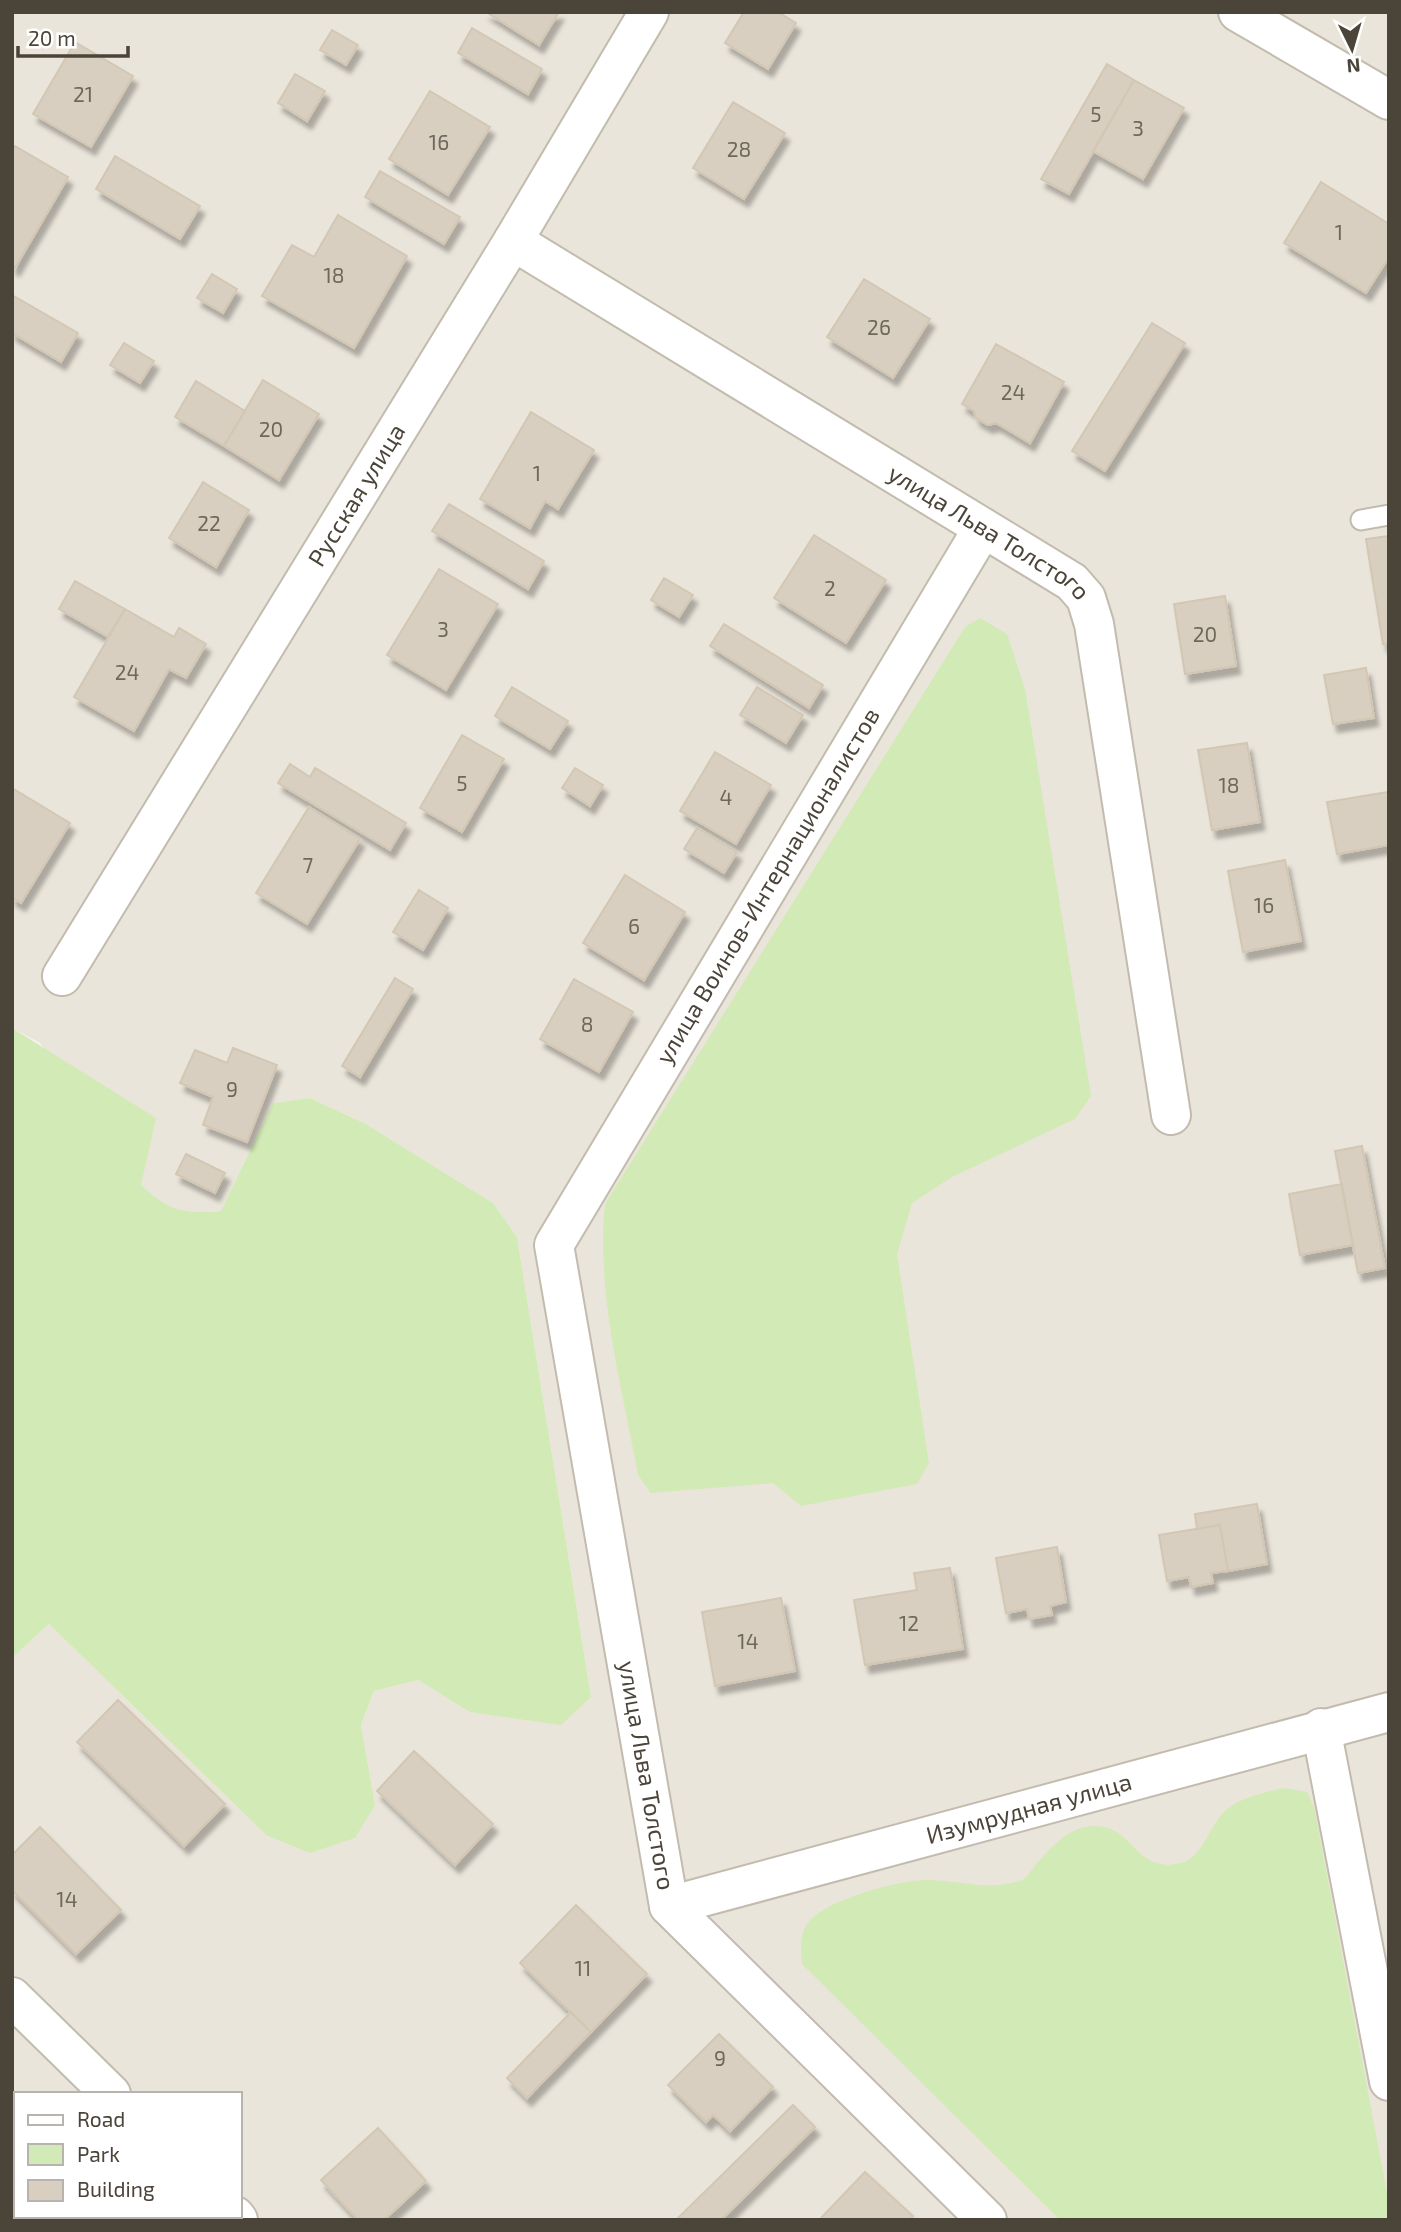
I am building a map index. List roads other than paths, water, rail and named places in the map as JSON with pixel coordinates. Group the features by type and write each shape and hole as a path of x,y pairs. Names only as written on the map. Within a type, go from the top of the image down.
{"street":[{"name":"Русская улица","path":"62,976 513,241 649,12"},
{"path":"1238,12 1389,100"},
{"name":"улица Льва Толстого","path":"513,241 1072,582 1086,598 1094,624 1171,1115"},
{"name":"улица Воинов-Интернационалистов","path":"554,1245 983,528"},
{"name":"улица Льва Толстого","path":"554,1245 668,1906 988,2220"},
{"name":"Изумрудная улица","path":"668,1906 1321,1728 1389,1712"},
{"path":"1321,1728 1389,2081"},
{"path":"12,1997 109,2092"}],"lane":[{"path":"1361,520 1389,515"}]}
